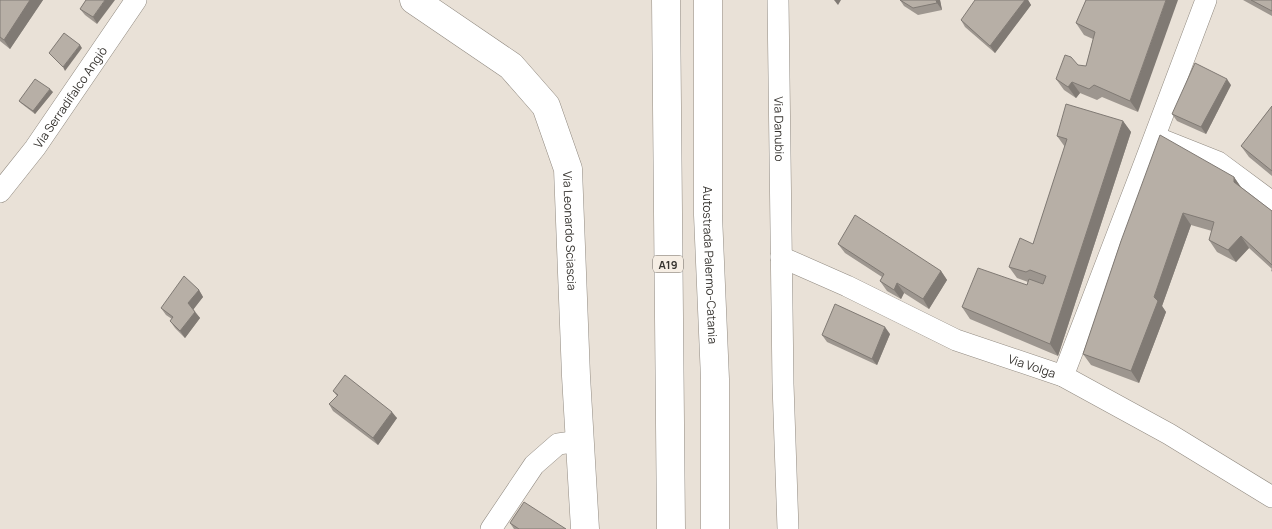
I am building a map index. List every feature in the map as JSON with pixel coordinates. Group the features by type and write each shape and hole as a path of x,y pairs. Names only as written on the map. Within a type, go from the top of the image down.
{"main road":[{"name":"Via Leonardo Sciascia","path":"414,0 512,66 546,106 568,169 576,376 585,529"},
{"name":"A19","path":"666,0 671,529"},
{"name":"Autostrada Palermo-Catania","path":"708,0 708,215 715,379 715,529"},
{"path":"715,465 720,529"}],"street":[{"name":"Via Serradifalco Angiò","path":"0,192 35,148 136,0"},
{"name":"Via Danubio","path":"778,0 783,384 788,529"},
{"path":"1063,376 1206,0"},
{"path":"1155,137 1218,162 1272,202"},
{"name":"Via Volga","path":"781,257 847,286 956,340 1063,376 1169,434 1272,497"},
{"path":"491,529 534,465 558,444 580,441"}],"building":[{"path":"0,0 30,0 4,40 0,37"},
{"path":"86,0 105,0 93,17 80,9"},
{"path":"900,0 936,0 937,3 913,8"},
{"path":"975,0 1025,0 990,46 961,20"},
{"path":"1086,0 1166,0 1130,101 1094,85 1089,89 1072,82 1068,87 1056,79 1065,55 1071,57 1078,65 1086,66 1095,32 1076,23"},
{"path":"1251,0 1272,0 1272,11"},
{"path":"64,33 80,45 63,67 49,53"},
{"path":"1195,63 1227,79 1201,127 1172,114"},
{"path":"35,79 50,89 33,111 19,101"},
{"path":"1066,104 1123,121 1050,344 962,307 978,268 1027,285 1029,279 1043,284 1046,276 1030,270 1026,272 1009,267 1020,238 1033,244 1067,139 1057,136"},
{"path":"1272,106 1272,171 1241,146"},
{"path":"1160,135 1234,177 1234,182 1272,211 1272,265 1241,236 1228,250 1209,240 1214,222 1183,213 1154,297 1158,301 1131,371 1083,354 1121,241"},
{"path":"855,215 941,271 923,299 897,283 894,290 880,281 884,274 838,244"},
{"path":"184,276 199,290 188,303 195,312 180,331 170,321 173,317 161,308"},
{"path":"835,304 885,327 872,359 822,335"},
{"path":"345,375 392,412 373,438 329,404 338,395 333,391"},
{"path":"524,502 566,529 519,529 510,523"}]}
